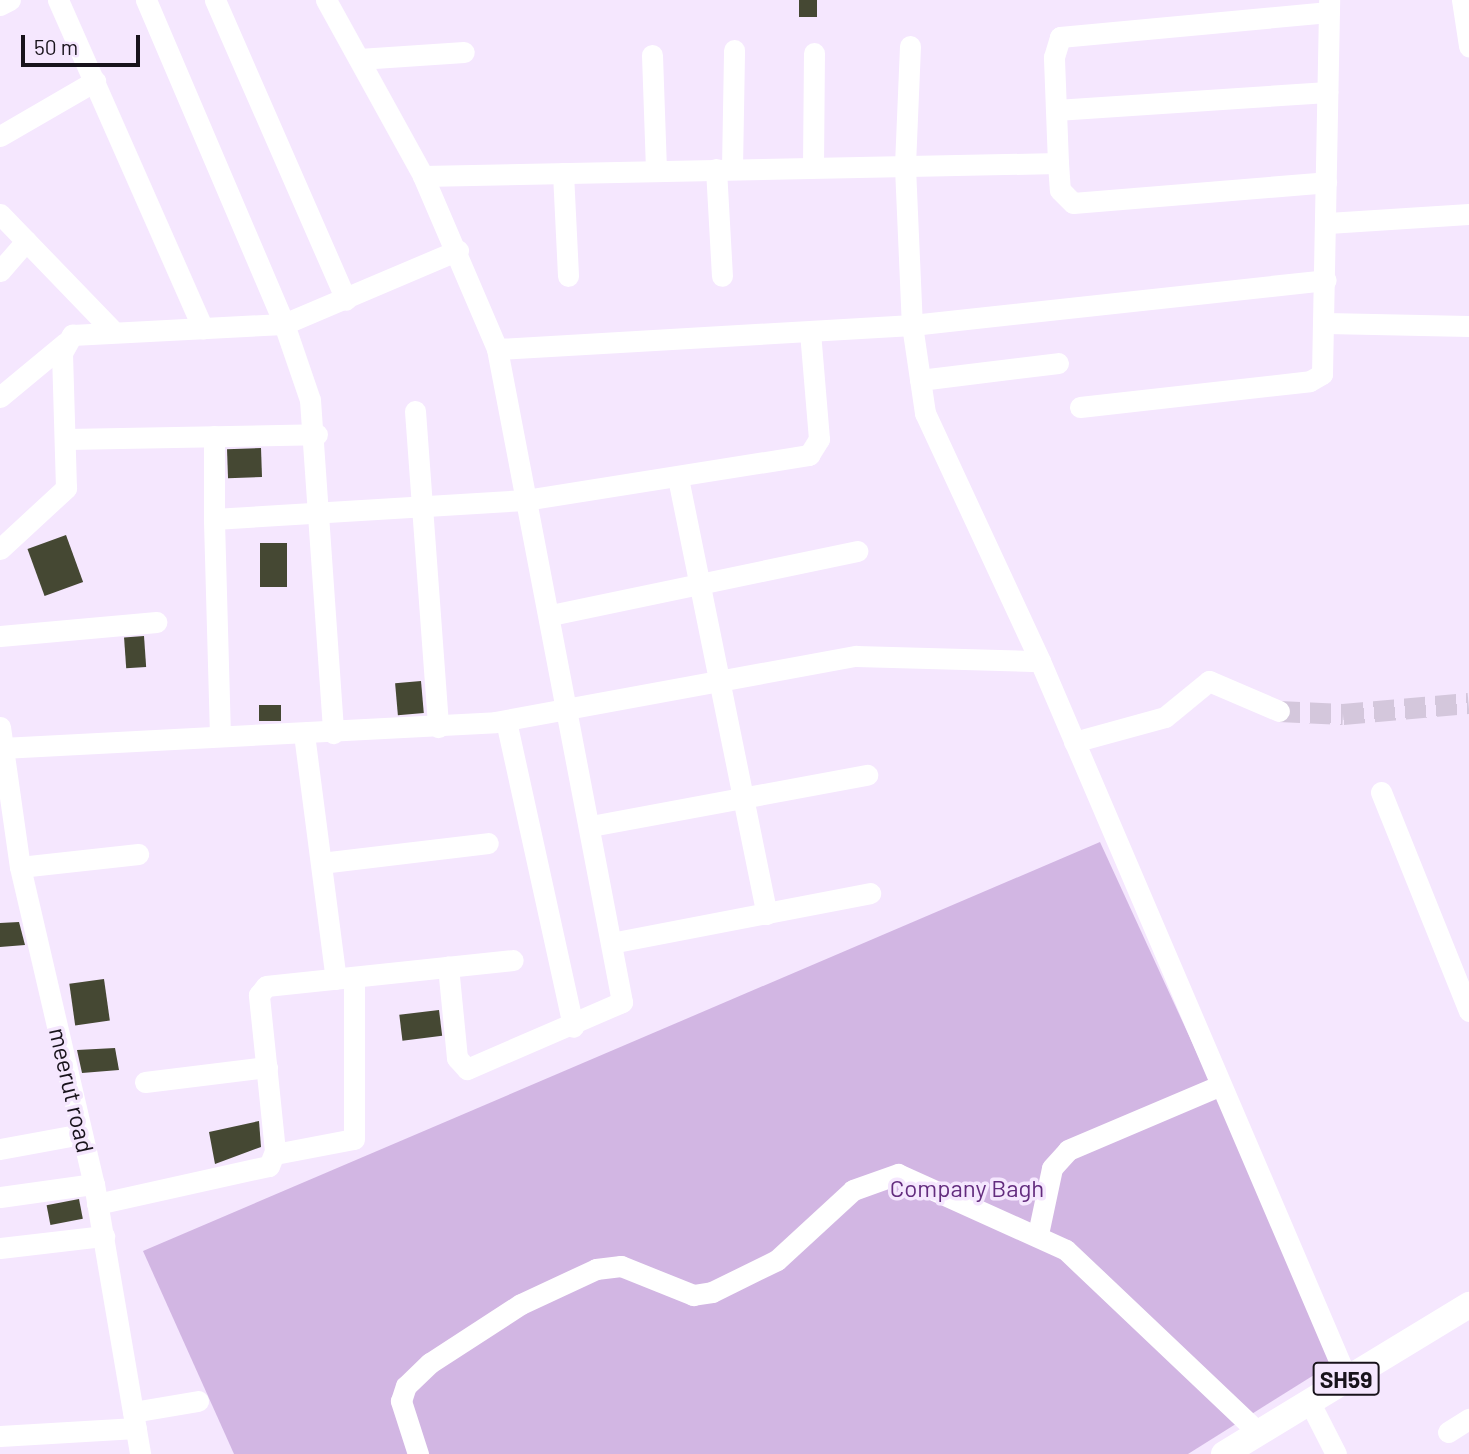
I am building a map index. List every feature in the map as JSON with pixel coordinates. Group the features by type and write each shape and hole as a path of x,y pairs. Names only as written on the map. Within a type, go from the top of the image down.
{"main road":[{"name":"SH59","path":"1312,1407 1347,1379 1467,1313"},
{"name":"SH59","path":"1224,1454 1253,1443 1467,1313"}],"street":[{"path":"0,5 10,0"},
{"path":"58,0 203,328"},
{"path":"146,0 284,324 317,434 333,733"},
{"path":"215,0 346,300"},
{"path":"326,0 424,176 458,250 497,349 525,500 571,711 621,1006 467,1069 457,1058 448,966"},
{"path":"1462,0 1469,46"},
{"path":"1080,407 1318,379 1326,323 1329,6 1060,37 1054,57 1060,190 1073,203 1326,182"},
{"path":"911,47 905,167 912,325 919,380 930,430 1040,661 1347,1379"},
{"path":"722,276 724,168 734,50"},
{"path":"359,59 464,52"},
{"path":"813,166 814,53"},
{"path":"652,55 656,170"},
{"path":"0,136 95,81"},
{"path":"1056,110 1327,92"},
{"path":"424,176 1058,163"},
{"path":"564,173 568,276"},
{"path":"0,214 111,329"},
{"path":"1328,223 1469,214"},
{"path":"0,271 26,241"},
{"path":"0,397 65,343 86,330 284,324 346,300 458,250"},
{"path":"497,349 912,325 1326,279"},
{"path":"1326,323 1469,326"},
{"path":"214,519 320,515 525,500 678,478 814,452 819,439 810,332"},
{"path":"0,549 66,488 65,343"},
{"path":"919,380 1058,363"},
{"path":"415,411 438,727"},
{"path":"67,439 317,434"},
{"path":"214,436 220,736"},
{"path":"678,478 697,586 767,914"},
{"path":"551,615 857,551"},
{"path":"0,636 156,622"},
{"path":"1,738 303,734 438,727 506,721 571,711 856,656 1040,661"},
{"path":"1074,742 1165,717 1209,681 1279,711"},
{"path":"506,721 573,1027"},
{"path":"0,1197 95,1194 263,1169 275,1154 354,1139 345,978 320,863 303,734"},
{"name":"meerut road","path":"1,738 20,867 104,1236 140,1454"},
{"path":"591,826 867,775"},
{"path":"1381,792 1469,1011"},
{"path":"320,863 488,843"},
{"path":"20,867 138,854"},
{"path":"611,943 870,893"},
{"path":"275,1154 261,989 513,960"},
{"path":"145,1082 267,1067"},
{"path":"1038,1234 1052,1168 1068,1150 1221,1085"},
{"path":"0,1149 82,1133"},
{"path":"418,1454 401,1401 415,1374 521,1304 596,1269 621,1266 694,1295 712,1292 778,1260 853,1191 898,1174 1038,1234 1066,1250 1124,1302 1253,1443"},
{"path":"0,1248 104,1236"},
{"path":"0,1436 135,1420 198,1401"},
{"path":"1312,1407 1336,1454"},
{"path":"1448,1432 1469,1419"}],"green space":[{"name":"Company Bagh","path":"1100,842 1338,1360 1188,1454 234,1454 143,1251"}],"building":[{"path":"799,0 817,0 817,17 799,17"},
{"path":"261,448 262,477 228,478 227,449"},
{"path":"66,535 83,582 45,596 27,549"},
{"path":"260,543 287,543 287,587 260,587"},
{"path":"144,636 146,667 126,668 124,637"},
{"path":"421,681 424,713 398,715 395,683"},
{"path":"259,705 281,705 281,721 259,721"},
{"path":"19,922 25,945 0,947 0,923"},
{"path":"104,979 110,1021 75,1025 69,984"},
{"path":"439,1010 442,1036 402,1041 399,1015"},
{"path":"115,1048 119,1070 82,1073 77,1050"},
{"path":"259,1121 261,1147 215,1164 209,1132"},
{"path":"79,1199 83,1219 50,1225 47,1205"}],"tunnel":[{"path":"1279,711 1343,714 1469,703"}]}
